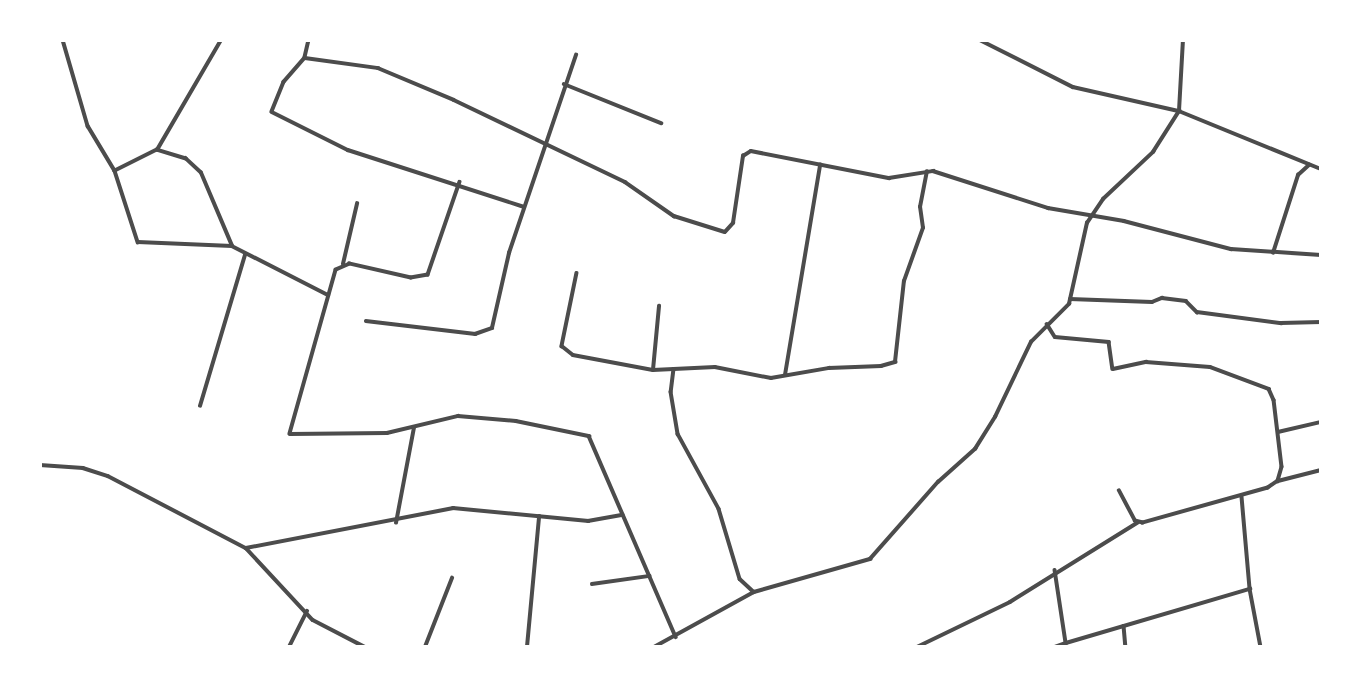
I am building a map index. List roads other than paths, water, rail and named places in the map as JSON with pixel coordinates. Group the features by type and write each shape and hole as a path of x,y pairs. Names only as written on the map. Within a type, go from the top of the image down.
{"street":[{"path":"63,40 88,126 115,171 138,242 232,246 245,255 329,295"},
{"path":"115,171 157,150 221,40"},
{"path":"309,40 305,58 284,82 272,112 357,153 460,182 524,207"},
{"path":"980,40 1073,87 1179,111 1321,169"},
{"path":"654,647 754,592 856,564 887,545 938,482 984,436 1021,358 1046,324 1062,313 1077,284 1080,241 1092,217 1128,172 1153,152 1179,111 1183,40"},
{"path":"366,321 475,334 492,328 524,207 549,142 564,84 576,55"},
{"path":"305,58 378,68 549,142 625,182 674,216 724,232 733,223 738,173 746,152 889,178 927,172 1092,217 1231,249 1273,254 1321,255"},
{"path":"564,84 661,123"},
{"path":"157,150 186,159 201,173 232,246"},
{"path":"785,375 820,165"},
{"path":"1273,254 1298,175 1309,165"},
{"path":"578,273 562,346 566,352 653,370 715,367 771,378 895,362 904,281 920,239 920,207 927,172"},
{"path":"343,264 411,278 428,275 460,182"},
{"path":"357,204 343,264 336,271 290,434 376,434 414,428 458,416 516,421 589,436 676,637"},
{"path":"200,406 245,255"},
{"path":"1069,299 1152,302 1162,298 1186,301 1197,312 1281,323 1321,322"},
{"path":"653,370 659,306"},
{"path":"1046,324 1055,337 1109,342 1113,369 1146,362 1210,367 1269,389 1283,455 1278,481"},
{"path":"674,369 671,392 678,434 719,509 740,579 754,592"},
{"path":"1278,432 1321,422"},
{"path":"396,523 414,428"},
{"path":"40,465 83,468 108,476 246,548 327,630 365,647"},
{"path":"917,647 1010,602 1055,570 1137,523 1242,497 1278,481 1321,470"},
{"path":"1119,491 1137,523"},
{"path":"1242,497 1251,589 1261,647"},
{"path":"246,548 396,523 467,508 588,521 622,515"},
{"path":"527,647 539,517"},
{"path":"1055,570 1066,643"},
{"path":"592,584 649,576"},
{"path":"425,647 452,578"},
{"path":"1055,647 1251,589"},
{"path":"289,647 307,611"},
{"path":"1124,626 1126,647"}]}
